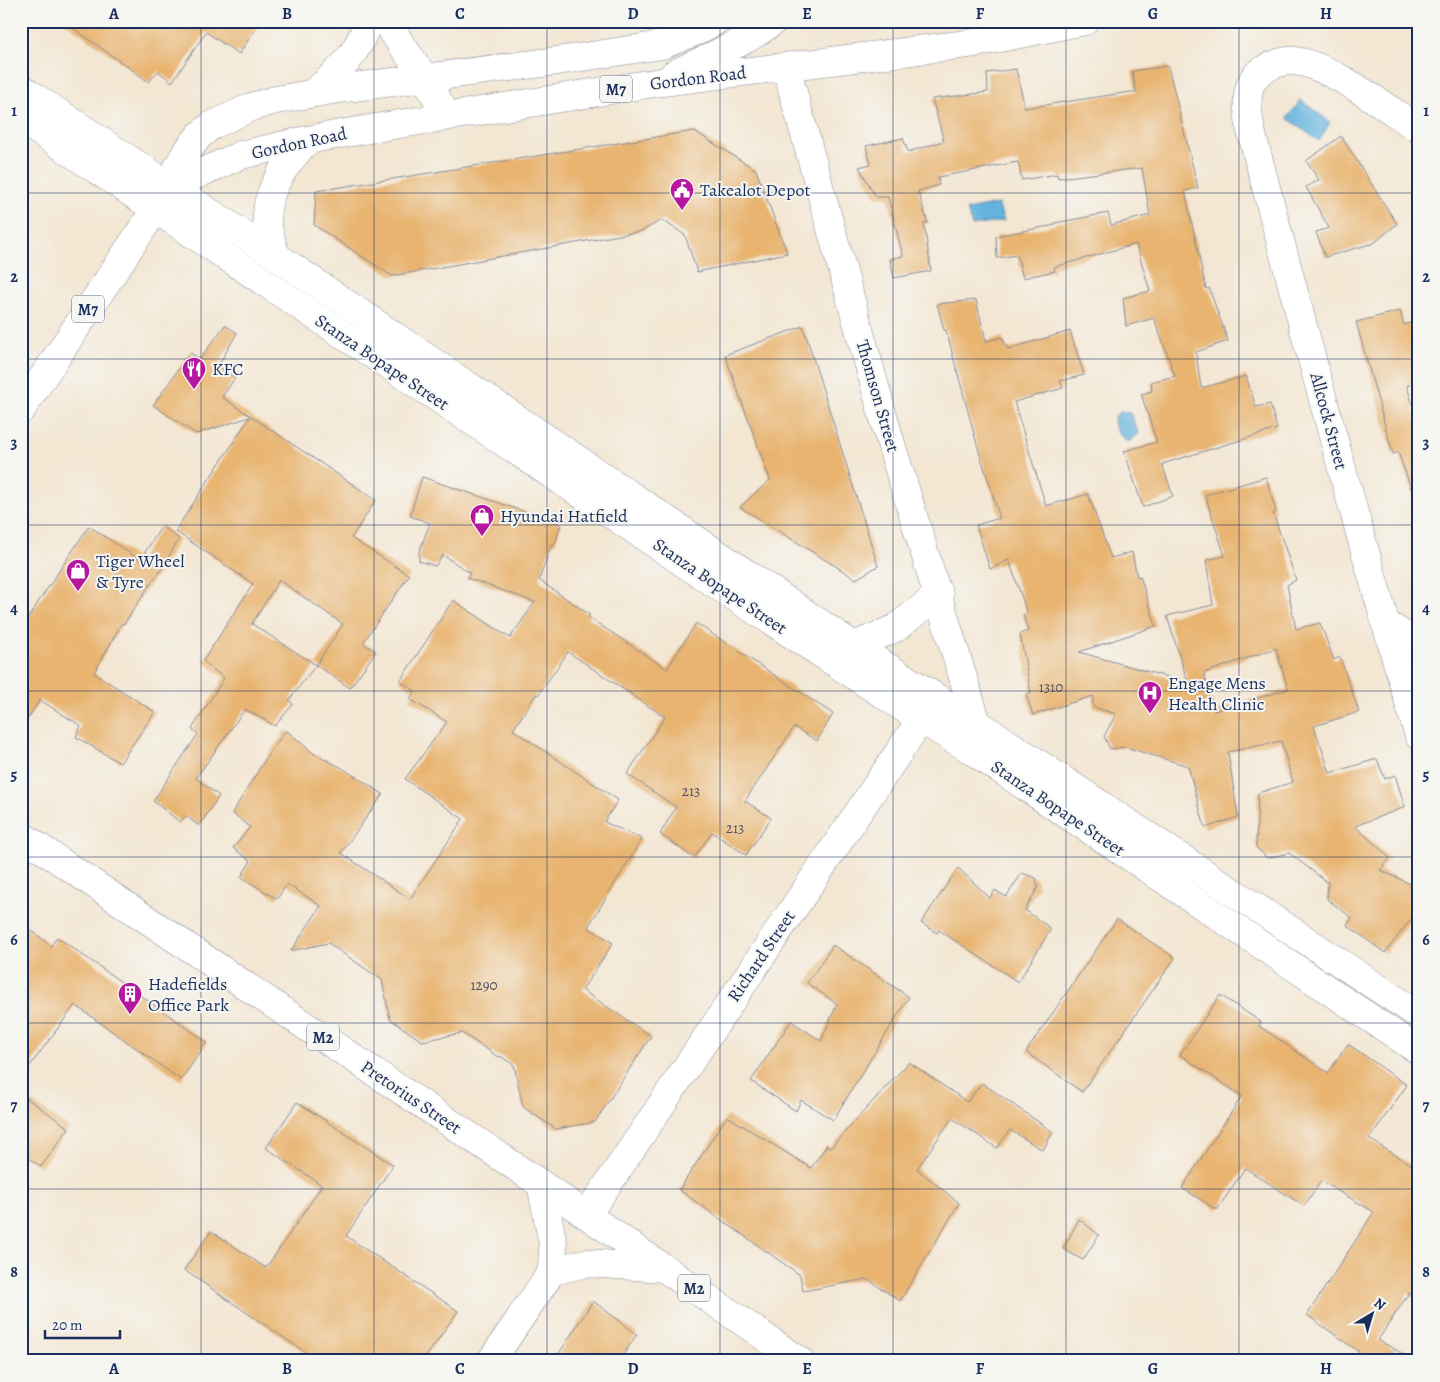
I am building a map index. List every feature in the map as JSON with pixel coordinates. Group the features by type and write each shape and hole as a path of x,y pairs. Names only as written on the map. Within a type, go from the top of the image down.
{"main road":[{"path":"314,93 347,62 363,37 368,21"},
{"path":"385,21 425,78 447,116"},
{"name":"Gordon Road","path":"21,410 171,186 175,172 185,154 193,143 211,126 251,107 314,93 557,61 662,45 697,31 714,21"},
{"path":"654,83 742,41 761,31 774,21"},
{"name":"Gordon Road","path":"171,186 241,154 307,140 654,83 975,43 1026,27 1085,21"},
{"name":"Allcock Street","path":"1419,129 1336,76 1294,61 1280,63 1261,71 1248,90 1247,104 1250,127 1321,394 1385,623 1419,736"},
{"name":"Thomson Street","path":"786,67 889,437 977,723"},
{"name":"Stanza Bopape Street","path":"21,88 276,256 854,646 929,709 971,750 1419,1051"},
{"name":"Stanza Bopape Street","path":"21,119 730,594 929,709 977,723 1419,1015"},
{"path":"276,256 269,229 268,201 276,181 283,170 307,140"},
{"path":"854,646 896,628 938,594"},
{"path":"1385,623 1419,644"},
{"name":"Richard Street","path":"587,1215 929,709"},
{"name":"Pretorius Street","path":"21,835 587,1215 800,1361"},
{"path":"491,1361 552,1270 553,1244 541,1184"},
{"path":"552,1270 586,1263 664,1268"}],"water":[{"path":"1301,100 1330,122 1319,141 1287,118"},
{"path":"998,204 1004,221 972,226 967,210"},
{"path":"1121,411 1130,413 1139,434 1128,442 1119,434 1115,425 1114,417"}],"building":[{"path":"63,21 261,21 239,54 206,32 172,82 158,71 149,82"},
{"path":"1168,66 1198,188 1185,191 1206,289 1209,288 1228,341 1196,352 1201,388 1246,376 1256,407 1270,404 1277,429 1162,464 1173,496 1143,507 1124,451 1157,442 1141,394 1152,391 1151,382 1175,376 1154,318 1126,326 1123,298 1150,291 1136,244 1054,267 1055,271 1023,278 1017,255 997,258 996,236 1108,213 1111,225 1150,215 1142,168 1058,178 1057,174 1022,180 1018,162 938,177 939,185 918,191 928,223 924,223 931,271 894,278 890,259 903,256 888,197 876,197 859,167 871,164 866,146 903,138 908,152 944,141 932,99 988,92 987,73 1016,69 1025,108 1136,92 1132,71"},
{"path":"694,131 756,170 787,253 697,272 685,235 662,220 642,231 392,276 314,225 316,191"},
{"path":"1341,136 1397,224 1374,243 1325,257 1316,232 1329,228 1306,187 1319,180 1306,161"},
{"path":"976,300 986,341 1002,337 1008,349 1070,331 1084,375 1060,381 1063,388 1014,402 1046,506 1088,494 1111,558 1132,552 1137,577 1140,576 1156,626 1079,652 1188,683 1167,616 1213,605 1206,560 1225,556 1205,495 1266,477 1276,512 1273,513 1296,580 1287,585 1296,629 1320,623 1334,660 1340,657 1359,712 1314,726 1330,773 1377,759 1385,779 1395,775 1405,807 1355,826 1390,858 1380,870 1419,888 1419,909 1385,953 1347,925 1352,918 1327,899 1328,883 1289,853 1267,858 1256,847 1258,793 1293,782 1281,741 1228,752 1238,817 1205,828 1188,766 1125,747 1110,749 1104,736 1116,714 1093,707 1093,696 1033,715 1026,694 1031,693 1020,634 1028,631 1023,615 1027,613 1009,560 990,569 976,525 1000,518 937,304","holes":["1276,648 1288,689 1214,711 1204,673"]},
{"path":"1400,311 1404,325 1419,320 1419,362 1410,364 1416,382 1407,386 1419,426 1419,501 1416,502 1398,452 1393,454 1356,322"},
{"path":"225,325 237,333 218,366 235,378 222,397 376,500 351,538 409,575 363,643 376,651 350,688 316,665 289,700 293,704 275,726 245,709 196,778 219,796 199,826 186,816 180,822 153,801 198,734 192,729 224,678 203,661 253,584 175,531 250,417 196,434 153,405 190,353 200,359","holes":["279,580 343,624 316,665 252,624"]},
{"path":"803,326 878,566 856,579 740,507 770,480 725,355"},
{"path":"422,477 561,524 555,544 552,543 539,580 590,615 588,617 667,669 696,623 833,714 817,741 794,727 745,801 771,818 746,855 712,832 694,858 660,834 676,807 627,774 665,717 568,652 538,695 536,694 513,730 618,800 604,822 642,839 588,927 613,943 582,990 651,1036 595,1122 556,1129 523,1107 514,1065 462,1033 422,1041 390,1019 382,980 328,943 291,951 321,906 287,884 277,899 241,877 251,861 233,848 250,827 232,813 286,730 313,753 342,768 383,794 341,853 410,899 463,819 405,779 447,722 410,699 415,691 400,681 453,600 510,638 535,602 467,578 470,573 443,555 435,566 419,561 419,552 430,523 410,516"},
{"path":"89,526 140,560 162,526 179,539 156,578 124,624 122,623 94,673 155,712 120,763 76,737 81,726 40,700 21,729 21,628"},
{"path":"958,868 990,898 995,890 1006,897 1022,873 1036,878 1038,887 1025,910 1051,929 1018,982 939,930 937,933 921,923"},
{"path":"1117,919 1175,958 1082,1092 1026,1052"},
{"name":"Hadefields Office Park","path":"21,922 51,946 57,937 207,1042 181,1080 75,1005 21,1078"},
{"path":"833,945 909,997 833,1120 801,1100 796,1111 751,1081 791,1021 821,1041 837,1004 807,983"},
{"path":"1220,995 1261,1022 1259,1026 1328,1073 1348,1044 1407,1085 1369,1139 1419,1169 1419,1300 1409,1293 1378,1340 1416,1361 1372,1361 1307,1315 1374,1212 1321,1181 1304,1206 1245,1168 1217,1210 1182,1188 1242,1096 1180,1055"},
{"path":"909,1062 967,1102 982,1083 1053,1132 1043,1150 1010,1130 997,1148 952,1118 917,1169 959,1203 900,1301 867,1279 803,1291 800,1275 679,1190 727,1116 811,1168 827,1145 830,1148"},
{"path":"21,1094 69,1128 41,1167 21,1153"},
{"path":"297,1102 393,1165 346,1236 458,1311 423,1361 318,1361 184,1270 211,1231 266,1268 303,1214 322,1185 266,1148"},
{"path":"1079,1219 1099,1235 1083,1260 1063,1249"},
{"path":"593,1301 637,1334 619,1361 554,1361"}],"place":[{"name":"Takealot Depot","path":"682,211"},
{"name":"KFC","path":"194,390"},
{"name":"Hyundai Hatfield","path":"482,537"},
{"name":"Tiger Wheel & Tyre","path":"78,592"},
{"name":"Engage Mens Health Clinic","path":"1150,714"},
{"name":"Hadefields Office Park","path":"130,1015"}]}
